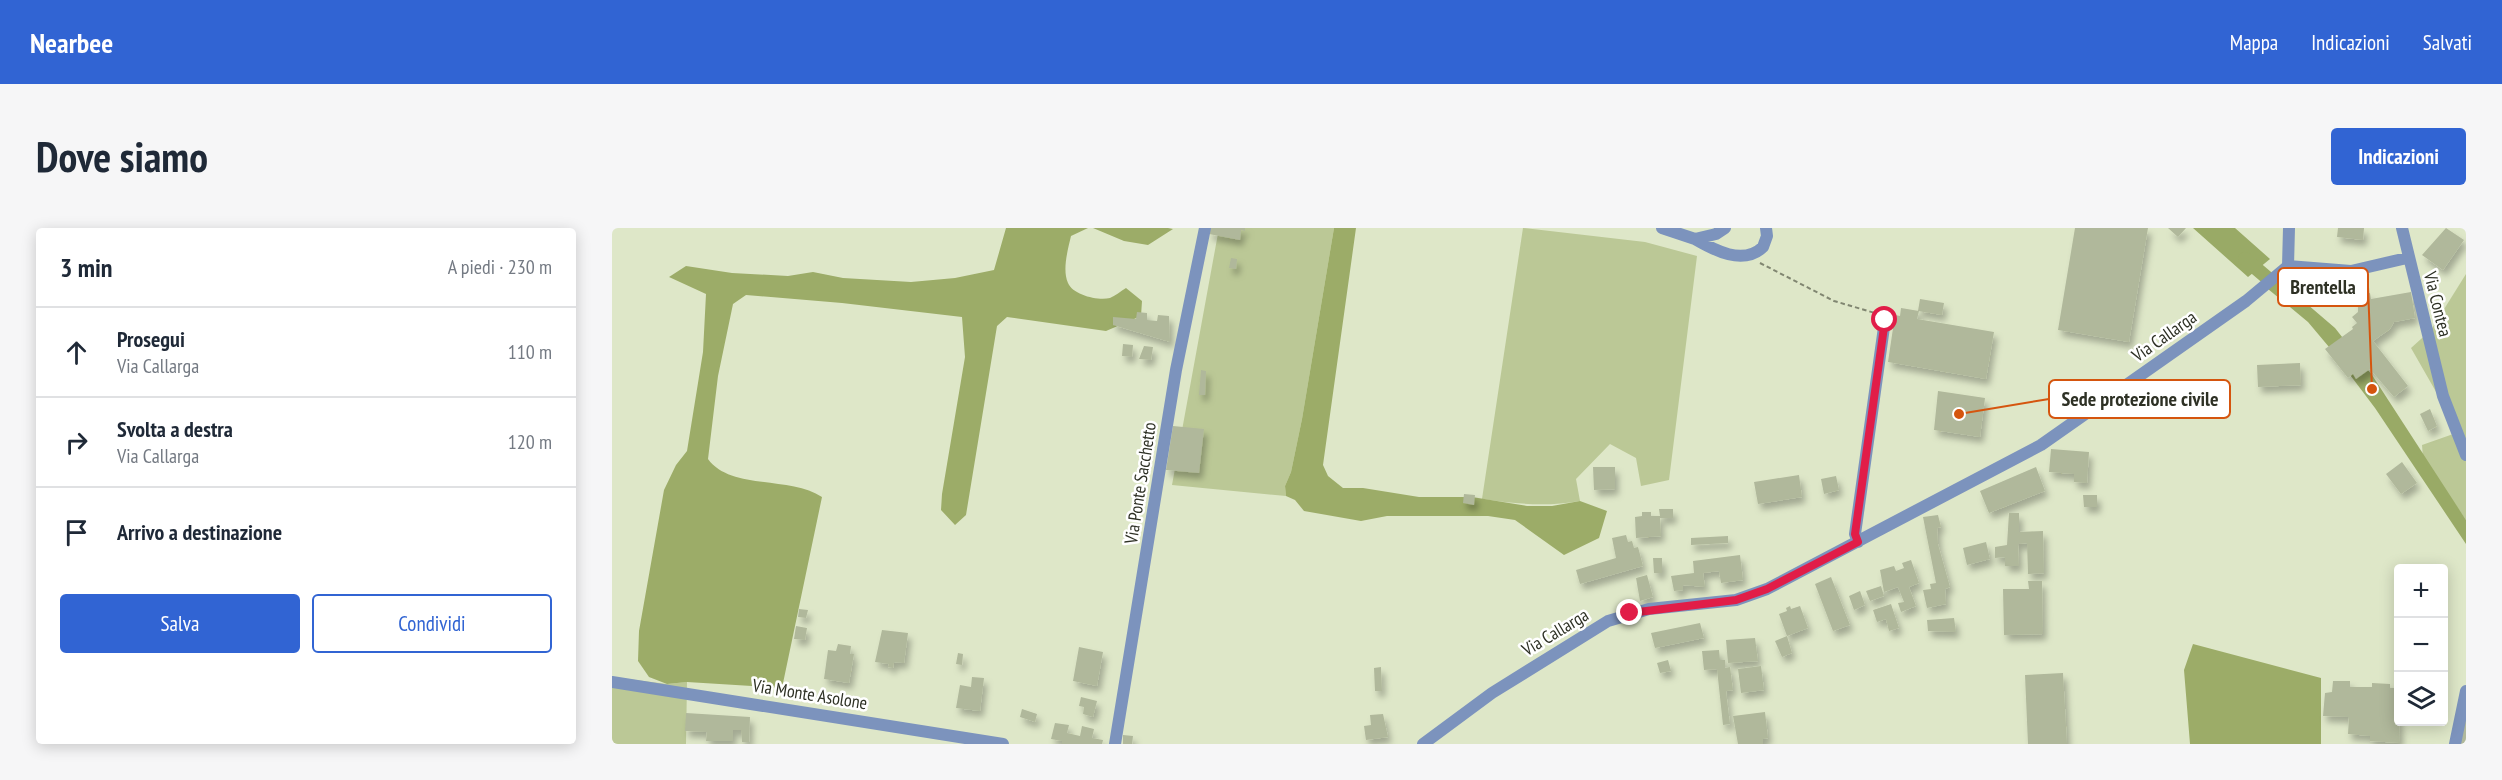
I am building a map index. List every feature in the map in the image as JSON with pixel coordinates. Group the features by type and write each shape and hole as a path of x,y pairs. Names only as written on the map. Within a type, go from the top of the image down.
{"street":[{"name":"Via Ponte Sacchetto","path":"1115,744 1176,370 1205,228"},
{"path":"1662,228 1695,239 1718,252 1733,256 1748,254 1763,247 1767,236 1766,228"},
{"path":"1695,239 1716,234 1725,228"},
{"path":"2289,228 2288,266 2351,271 2407,258"},
{"name":"Via Contea","path":"2402,228 2407,258 2421,301 2443,396 2466,455"},
{"name":"Via Callarga","path":"1423,744 1491,693 1608,621 1649,609 1736,600 1767,589 2041,445 2246,301 2288,266"},
{"path":"1858,542 1855,534 1885,320"},
{"name":"Via Monte Asolone","path":"612,682 1003,744"},
{"path":"2454,744 2466,691"}],"path":[{"path":"1748,254 1770,269 1834,301 1875,313 1885,320"}],"shaded area":[{"path":"1006,228 1088,228 1071,236 1066,266 1068,283 1080,294 1099,299 1110,298 1126,288 1142,301 1141,316 1106,331 1007,317 997,326 966,515 955,525 941,510 965,357 962,317 746,295 733,304 718,376 708,459 718,469 731,475 794,487 822,497 782,688 687,682 667,684 649,677 638,661 639,631 664,490 676,465 687,451 703,352 706,294 669,277 686,266 732,273 788,276 813,272 843,278 911,282 955,278 994,270"},
{"path":"1093,228 1173,229 1148,245 1124,241"},
{"path":"1219,228 1334,228 1302,419 1291,472 1285,486 1286,496 1172,485"},
{"path":"1334,228 1356,228 1323,465 1328,476 1343,488 1363,488 1419,497 1472,497 1527,506 1552,506 1580,501 1607,511 1599,538 1564,555 1515,520 1488,516 1387,516 1361,521 1304,511 1295,500 1286,496 1285,486 1291,472 1302,419"},
{"path":"1523,228 1645,242 1697,256 1669,480 1641,486 1636,458 1610,444 1576,479 1580,501 1531,504 1482,499"},
{"path":"2193,228 2235,228 2270,259 2248,277"},
{"path":"2466,274 2466,520 2423,458 2422,445 2459,432 2411,348 2431,330"},
{"path":"2278,279 2335,328 2372,375 2466,520 2466,544 2375,408 2329,347 2308,322 2268,289"},
{"path":"2193,644 2321,678 2321,744 2190,744 2184,670"},
{"path":"612,677 667,684 687,682 686,744 612,744"}],"building":[{"path":"1210,228 1245,228 1245,231 1241,230 1240,240 1209,234"},
{"path":"2075,228 2148,228 2129,342 2058,330"},
{"path":"2168,228 2186,228 2178,237"},
{"path":"2338,228 2364,228 2363,240 2337,237"},
{"path":"2446,228 2464,240 2443,270 2422,255"},
{"path":"1231,258 1237,259 1236,269 1229,268"},
{"path":"2411,292 2415,318 2394,322 2390,329 2373,341 2408,386 2394,397 2370,369 2356,379 2353,374 2348,378 2325,349 2353,329 2352,327 2357,323 2352,317 2358,312 2358,295 2370,293 2371,299"},
{"path":"1920,299 1944,303 1942,315 1918,311"},
{"path":"1901,308 1919,311 1917,319 1994,332 1986,379 1888,362 1895,315 1900,316"},
{"path":"1137,312 1147,313 1147,320 1157,321 1158,315 1169,316 1170,342 1113,325 1113,317 1136,319"},
{"path":"1123,344 1133,345 1132,357 1122,356"},
{"path":"1144,346 1153,347 1151,360 1139,359"},
{"path":"2300,363 2301,385 2258,387 2257,365"},
{"path":"1201,370 1206,371 1205,395 1199,395"},
{"path":"1938,391 1985,398 1980,437 1934,430"},
{"path":"2430,409 2437,426 2428,431 2420,414"},
{"path":"1173,426 1204,429 1199,473 1166,470"},
{"path":"2051,449 2089,452 2087,483 2074,482 2074,474 2049,472"},
{"path":"2402,462 2417,483 2401,494 2386,474"},
{"path":"1593,467 1615,467 1615,489 1594,490"},
{"path":"2036,467 2045,491 1989,513 1980,491"},
{"path":"1799,475 1802,497 1758,504 1754,482"},
{"path":"1836,476 1839,490 1824,494 1821,479"},
{"path":"1464,494 1475,495 1474,505 1463,503"},
{"path":"2083,495 2097,495 2097,507 2084,507"},
{"path":"1659,509 1673,509 1673,518 1660,518 1661,536 1636,538 1635,517 1642,516 1642,512 1651,512 1651,516 1660,516"},
{"path":"2009,513 2019,513 2019,532 2043,531 2044,573 2028,574 2027,543 2018,544 2019,566 2005,566 2005,557 1995,558 1995,547 2007,545"},
{"path":"1938,515 1941,527 1937,528 1938,544 1950,587 1945,589 1946,604 1927,608 1923,590 1931,589 1930,584 1936,583 1923,517"},
{"path":"1626,535 1628,542 1632,541 1634,548 1638,547 1643,566 1580,584 1576,570 1616,558 1612,538"},
{"path":"1728,536 1728,543 1691,545 1691,538"},
{"path":"1986,542 1990,559 1967,565 1963,548"},
{"path":"1740,555 1743,580 1721,583 1719,571 1703,573 1705,587 1683,585 1683,590 1674,591 1671,576 1694,573 1693,561"},
{"path":"1653,558 1662,558 1662,573 1654,573"},
{"path":"1911,560 1919,583 1909,587 1916,606 1901,612 1898,603 1904,602 1898,587 1884,592 1880,570 1894,566 1896,571 1904,568 1902,563"},
{"path":"1647,575 1653,597 1640,601 1636,578"},
{"path":"1831,577 1850,625 1833,631 1815,584"},
{"path":"2028,581 2042,581 2043,634 2004,635 2003,589 2029,589"},
{"path":"1881,586 1884,596 1870,601 1866,591"},
{"path":"1860,591 1865,605 1854,610 1849,596"},
{"path":"1891,604 1899,628 1889,631 1886,619 1877,622 1873,610"},
{"path":"1790,606 1791,609 1800,606 1808,628 1787,636 1779,614 1787,611 1786,608"},
{"path":"799,609 808,610 806,618 798,617"},
{"path":"1954,618 1956,632 1928,631 1927,620"},
{"path":"1700,623 1704,638 1655,648 1651,633"},
{"path":"796,626 807,628 805,640 794,639"},
{"path":"882,630 908,633 904,663 894,662 893,668 888,667 889,664 875,662"},
{"path":"1787,636 1792,653 1782,657 1775,641"},
{"path":"1755,638 1758,661 1728,663 1726,640"},
{"path":"838,644 851,646 850,654 854,654 849,683 824,679 828,650 836,651"},
{"path":"1079,647 1103,652 1097,686 1073,681"},
{"path":"1719,650 1720,660 1725,660 1725,668 1730,667 1733,690 1726,691 1730,724 1723,725 1717,669 1704,670 1702,651"},
{"path":"958,653 963,654 962,665 956,664"},
{"path":"1668,660 1671,671 1660,673 1657,663"},
{"path":"1761,666 1764,690 1741,693 1738,669"},
{"path":"1381,667 1382,691 1375,691 1374,668"},
{"path":"2063,673 2067,744 2028,744 2025,675"},
{"path":"972,677 984,678 980,711 956,708 960,685 971,687"},
{"path":"2333,681 2350,681 2350,687 2372,687 2372,683 2390,684 2390,688 2394,688 2394,726 2399,726 2400,743 2370,741 2370,736 2348,734 2349,717 2323,716 2325,693 2332,692"},
{"path":"1081,697 1097,701 1093,717 1083,714 1084,707 1079,706"},
{"path":"1022,709 1037,714 1035,722 1020,717"},
{"path":"2466,710 2466,744 2458,744"},
{"path":"1765,712 1768,738 1763,739 1763,744 1738,744 1733,716"},
{"path":"686,713 750,717 749,742 742,742 741,730 733,730 733,741 706,741 707,732 685,731"},
{"path":"1383,714 1388,737 1366,740 1364,726 1371,725 1370,715"},
{"path":"1055,723 1069,725 1067,733 1080,736 1082,726 1094,729 1092,738 1103,740 1102,744 1062,744 1062,741 1051,739"},
{"path":"1123,735 1133,736 1132,744 1123,744"}],"waterway":[{"path":"2245,259 2278,287"}],"place":[{"name":"Brentella","path":"2372,389"},
{"name":"Sede protezione civile","path":"1959,414"}],"route":[{"path":"1630,613 1736,600 1767,589 1858,542 1855,534 1885,320"}]}
